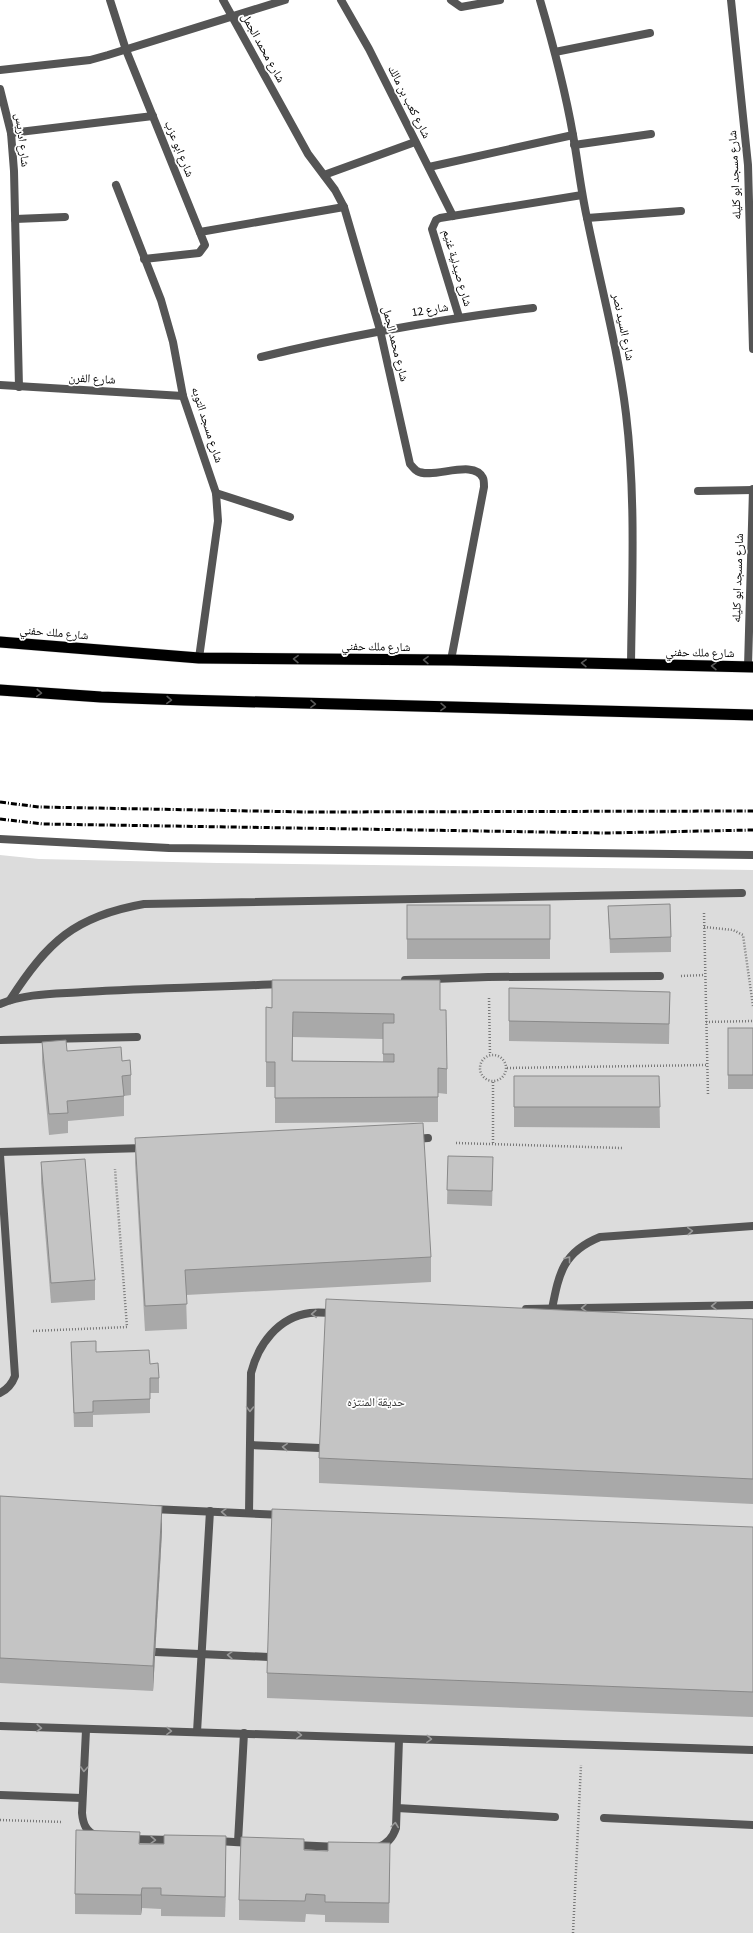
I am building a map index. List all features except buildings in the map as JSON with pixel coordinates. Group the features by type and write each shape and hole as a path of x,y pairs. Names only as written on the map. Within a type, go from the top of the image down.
{"highway":[{"name":"شارع ملك حفني","path":"0,642 199,658 451,660 751,667"},
{"path":"0,690 101,697 184,700 753,715"}],"street":[{"name":"شارع ابو عزب","path":"110,0 126,50 205,245 204,249 199,253 144,259"},
{"name":"شارع محمد الجمل","path":"223,0 231,17 308,154 335,190 344,207 380,330 410,464 417,471 427,474 468,469 477,471 483,478 484,488 451,660"},
{"path":"0,70 90,60 285,0"},
{"name":"شارع كعب بن مالك","path":"341,0 369,49 453,216"},
{"path":"451,0 461,7 500,0"},
{"name":"شارع السيد نصر","path":"540,0 555,52 573,135 582,194 618,363 626,415 632,520 631,664"},
{"name":"شارع مسجد ابو كليله","path":"731,0 748,166 753,349"},
{"path":"555,52 650,33"},
{"name":"شارع ادريس","path":"0,89 3,109 11,133 14,171 19,387"},
{"path":"11,133 153,116"},
{"path":"574,145 651,134"},
{"path":"429,167 573,135"},
{"path":"324,175 415,142"},
{"name":"شارع مسجد التوبه","path":"116,185 161,300 173,342 183,396 216,493 218,520 199,658"},
{"path":"453,216 582,194"},
{"path":"200,232 344,207"},
{"path":"587,218 681,211"},
{"name":"شارع صيدلية غنيم","path":"453,216 436,220 432,229 459,317"},
{"path":"15,219 65,217"},
{"name":"شارع 12","path":"261,357 380,330 459,317 533,308"},
{"name":"شارع الفرن","path":"0,385 183,396"},
{"path":"698,491 753,490"},
{"name":"شارع مسجد ابو كليله","path":"751,667 753,490"},
{"path":"216,493 290,517"},
{"path":"0,839 169,848 753,855"},
{"path":"10,1000 24,977 42,955 64,935 89,920 116,909 144,904 742,893"},
{"path":"393,980 488,977 660,976"},
{"path":"0,1004 10,1000 32,996 110,990 291,984"},
{"path":"0,1040 137,1037"},
{"path":"405,1139 428,1138"},
{"path":"0,1152 153,1147"},
{"path":"0,1155 15,1376 12,1384 0,1393"},
{"path":"552,1309 561,1270 572,1254 588,1242 600,1237 753,1226"},
{"path":"520,1309 753,1305"},
{"path":"249,1513 250,1373 254,1359 270,1334 294,1318 309,1314 340,1313"},
{"path":"250,1445 320,1448"},
{"path":"140,1508 288,1515"},
{"path":"197,1732 210,1511"},
{"path":"155,1652 269,1657"},
{"path":"0,1726 86,1730 244,1733 753,1750"},
{"path":"86,1730 82,1798 83,1822 87,1830 95,1836 104,1838"},
{"path":"238,1842 244,1733"},
{"path":"372,1848 381,1847 388,1842 393,1836 396,1828 399,1738"},
{"path":"0,1795 82,1798"},
{"path":"397,1808 555,1817"},
{"path":"604,1818 753,1825"},
{"path":"120,1839 183,1840"},
{"path":"206,1841 262,1843"},
{"path":"285,1844 349,1847"}],"path":[{"path":"703,894 708,1095"},
{"path":"704,928 733,930 742,936 753,1006"},
{"path":"660,976 705,975"},
{"path":"488,977 490,1055 481,1063 480,1069 482,1076 493,1082 498,1081 503,1078 507,1068 502,1058 490,1055"},
{"path":"706,1022 753,1021"},
{"path":"507,1068 707,1066"},
{"path":"493,1082 493,1144"},
{"path":"456,1143 622,1148"},
{"path":"13,1332 127,1328 114,1149"},
{"path":"573,1933 582,1744"},
{"path":"0,1820 83,1822"}],"green space":[{"name":"حديقة المنتزه","path":"0,855 39,859 217,863 753,870 753,1933 0,1933"}],"railway":[{"path":"0,802 39,807 308,812 753,811"},
{"path":"0,819 43,824 606,833 753,830"}]}
